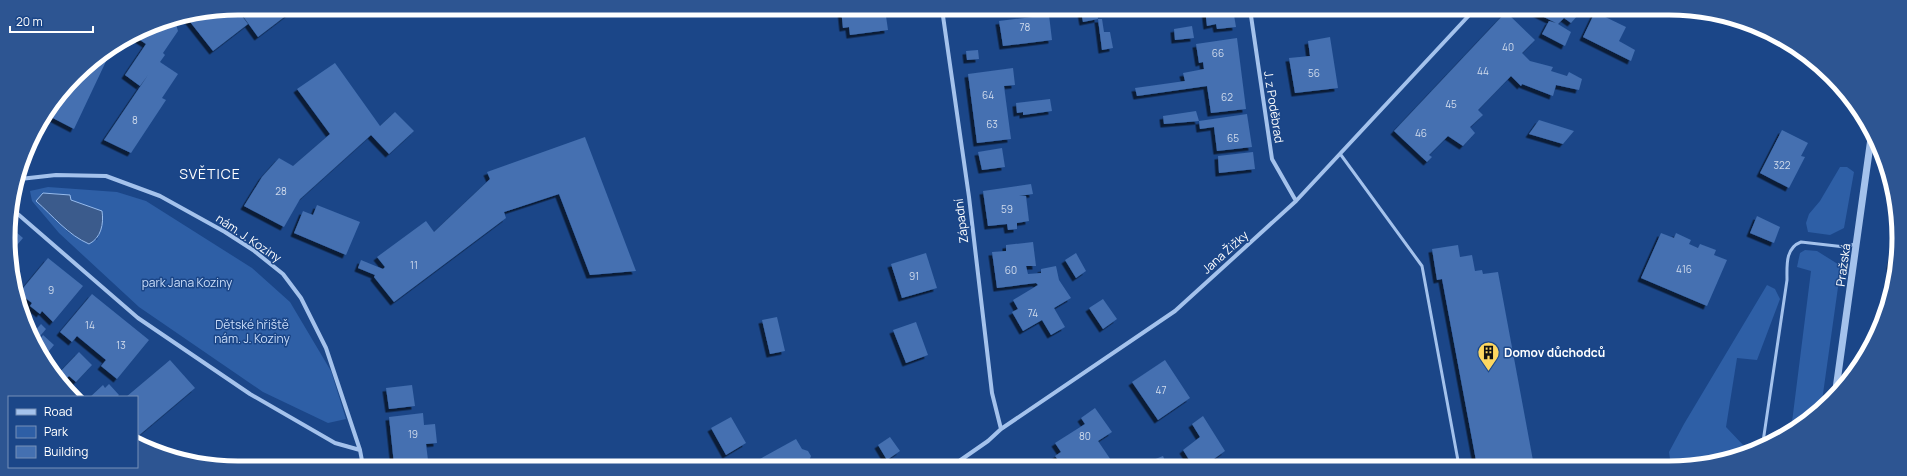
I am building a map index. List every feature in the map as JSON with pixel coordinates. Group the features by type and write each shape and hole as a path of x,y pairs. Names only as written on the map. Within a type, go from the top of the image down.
{"street":[{"name":"Západní","path":"943,15 969,197 992,393 1002,429"},
{"name":"J. z Poděbrad","path":"1251,15 1272,159 1296,201"},
{"name":"Jana Žižky","path":"959,461 988,441 1002,429 1175,310 1296,201 1341,155 1469,15"},
{"name":"Pražská","path":"1837,386 1870,142"},
{"name":"nám. J. Koziny","path":"23,179 56,174 106,176 160,196 225,232 253,250 284,274 302,298 326,348 360,450 362,461"},
{"path":"16,213 138,318 250,394 335,443 360,450"}],"lane":[{"path":"1341,155 1422,266 1458,461"},
{"path":"1762,441 1787,280 1787,265 1791,249 1801,242 1845,247 1857,244"}],"green space":[{"path":"1840,167 1847,167 1854,172 1844,228 1830,235 1808,232 1806,223 1809,214 1820,201"},
{"name":"park Jana Koziny","path":"48,187 117,192 146,201 252,268 290,302 331,371 346,419 328,423 263,392 139,307 59,233 32,201 30,191","holes":["43,193 70,195 70,200 102,211 102,226 97,240 69,233 57,220"]},
{"path":"1805,250 1817,251 1841,266 1822,400 1792,424 1811,271 1797,267 1800,253"},
{"path":"1767,285 1775,289 1780,299 1757,360 1737,358 1726,427 1744,446 1736,450 1713,457 1684,461 1670,461 1669,452 1684,424"}],"shaded area":[{"path":"43,193 70,195 71,200 102,211 102,226 96,238 89,244 74,236 36,201"}],"building":[{"path":"223,15 241,15 248,24 213,51 189,20"},
{"path":"242,15 287,15 258,37"},
{"path":"842,15 886,15 888,30 850,35 849,27 843,28"},
{"path":"1049,15 1052,40 1003,46 999,21"},
{"path":"1082,15 1098,15 1098,19 1083,22"},
{"path":"1206,15 1234,15 1236,27 1217,29 1216,24 1207,26"},
{"path":"1503,15 1509,15 1535,40 1522,53 1530,61 1553,67 1551,71 1567,76 1569,72 1582,79 1579,90 1556,85 1553,96 1522,84 1521,86 1511,76 1478,110 1483,115 1470,127 1475,133 1463,146 1448,136 1429,155 1432,157 1427,162 1394,131"},
{"path":"1540,15 1578,15 1571,23 1564,18 1558,24 1571,32 1565,46 1542,34 1549,21 1556,23"},
{"path":"1594,15 1601,15 1626,27 1619,41 1635,50 1631,61 1583,37"},
{"path":"1098,19 1102,19 1104,32 1110,32 1113,48 1102,50"},
{"path":"176,24 178,31 163,53 165,55 160,62 178,74 162,98 166,100 131,153 104,140 148,75 140,86 125,75 146,44 138,39"},
{"path":"1192,26 1194,38 1175,40 1174,29"},
{"path":"1330,37 1338,88 1295,93 1289,58 1310,56 1308,41"},
{"path":"1237,38 1246,109 1211,113 1207,86 1137,96 1135,88 1185,81 1183,73 1204,69 1203,62 1199,63 1196,44"},
{"path":"978,50 979,59 967,60 966,51"},
{"path":"108,57 74,129 51,117 61,102 80,80"},
{"path":"335,63 380,126 395,112 414,131 389,154 371,135 300,199 284,227 244,206 262,177 279,158 293,166 330,134 297,89"},
{"path":"1013,68 1015,85 1004,86 1011,139 977,143 968,74"},
{"path":"1050,99 1052,111 1023,115 1023,112 1017,113 1016,103"},
{"path":"1196,111 1199,121 1164,124 1163,116"},
{"path":"1247,114 1252,147 1217,151 1214,127 1200,129 1199,121"},
{"path":"1539,120 1574,131 1563,144 1529,134"},
{"path":"1782,130 1808,143 1801,156 1805,157 1789,188 1760,173"},
{"path":"585,137 636,271 590,275 559,194 504,212 506,218 394,302 374,277 375,275 358,268 361,260 383,269 385,267 377,257 426,221 434,232 490,179 487,172"},
{"path":"1002,148 1005,167 982,170 978,152"},
{"path":"1253,152 1255,169 1219,173 1218,156"},
{"path":"1031,184 1033,194 1019,196 1026,196 1029,221 1017,223 1017,229 1008,230 1007,224 988,226 983,191"},
{"path":"317,205 360,222 346,255 294,233 303,211 313,215"},
{"path":"1757,216 1780,227 1774,243 1750,233"},
{"path":"15,231 23,238 15,247"},
{"path":"1661,233 1674,238 1676,233 1691,240 1689,244 1698,248 1700,244 1716,250 1714,255 1727,260 1707,306 1641,278"},
{"path":"1033,242 1036,266 1026,266 1028,274 1041,273 1041,269 1056,266 1059,280 1071,298 1054,308 1065,327 1051,335 1042,320 1023,331 1012,312 1018,309 1013,300 1038,285 1036,283 997,288 992,252 1006,251 1006,245"},
{"name":"Domov důchodců","path":"1458,245 1460,257 1472,255 1475,271 1482,270 1483,274 1498,272 1533,461 1476,461 1442,279 1437,280 1432,249"},
{"path":"926,253 937,288 902,298 891,264"},
{"path":"1076,253 1086,271 1076,278 1065,260"},
{"path":"48,258 83,286 53,322 42,311 40,314 30,306 32,303 23,296 21,290"},
{"path":"92,294 149,340 117,379 101,366 106,360 77,336 72,342 60,332"},
{"path":"1103,299 1117,319 1103,329 1089,308"},
{"path":"777,317 785,351 770,354 762,320"},
{"path":"916,322 928,355 906,363 893,330"},
{"path":"41,324 46,329 39,338 35,330"},
{"path":"43,335 54,345 47,353 45,350 39,340"},
{"path":"79,352 92,365 76,382 69,376 66,380 60,372"},
{"path":"170,360 195,388 138,436 138,396 127,396"},
{"path":"1165,360 1190,398 1158,420 1132,382"},
{"path":"109,384 119,395 91,396 103,385 105,388"},
{"path":"412,385 415,406 389,409 386,388"},
{"path":"1095,408 1112,432 1098,441 1112,461 1059,461 1055,456 1061,452 1055,443 1085,424 1081,418"},
{"path":"423,413 424,425 435,424 437,443 426,444 428,460 394,461 389,417"},
{"path":"1203,416 1225,451 1211,461 1190,461 1183,450 1200,437 1192,424"},
{"path":"731,417 746,443 726,455 711,428"},
{"path":"890,437 900,451 887,460 878,445"},
{"path":"796,439 802,449 808,451 811,456 809,461 758,460"},
{"path":"1163,456 1165,461 1150,461"}],"place":[{"name":"Domov důchodců","path":"1488,372"}],"district":[{"name":"SVĚTICE","path":"210,173"}],"park label":[{"name":"Dětské hřiště nám. J. Koziny","path":"252,331"}]}
